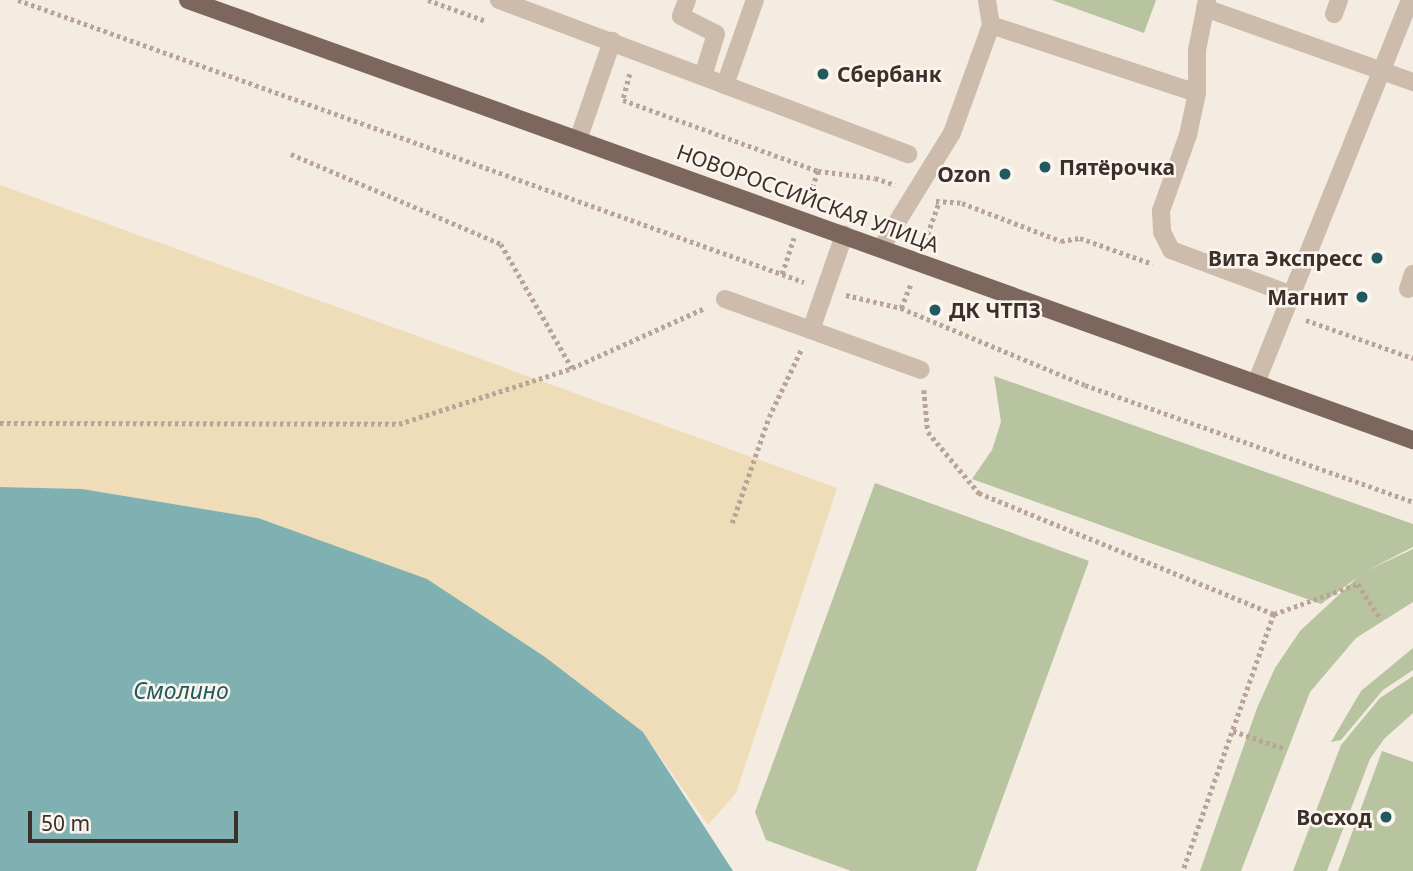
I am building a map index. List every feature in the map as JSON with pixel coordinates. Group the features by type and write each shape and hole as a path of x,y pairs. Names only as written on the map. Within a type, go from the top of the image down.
{"main road":[{"name":"НОВОРОССИЙСКАЯ УЛИЦА","path":"188,0 1413,440"}],"street":[{"path":"499,0 908,154"},
{"path":"687,0 681,16 716,34 703,76"},
{"path":"725,85 755,0"},
{"path":"881,248 952,133 991,25 987,0"},
{"path":"1256,383 1410,0"},
{"path":"1292,295 1171,250 1162,232 1161,211 1188,135 1197,93 1196,50 1206,4 1413,82"},
{"path":"991,25 1197,93"},
{"path":"578,140 612,41"},
{"path":"811,330 845,235"},
{"path":"725,299 922,370"}],"path":[{"path":"19,0 825,290 901,308 1085,385 1413,502"},
{"path":"291,154 501,244 572,369"},
{"path":"0,423 399,424 572,369 725,299"},
{"path":"732,523 769,417 811,330"},
{"path":"922,370 928,432 979,493 1273,614 1358,584 1380,618"},
{"path":"1183,871 1273,614"},
{"path":"1233,731 1283,748"}],"green space":[{"path":"1052,0 1156,0 1144,33"},
{"path":"994,376 1413,524 1413,547 1366,571 1413,549 1413,602 1356,638 1310,692 1241,871 1200,871 1257,708 1275,668 1300,631 1358,577 1321,604 972,479 992,450 1001,422"},
{"path":"875,483 1089,561 976,871 851,871 766,840 755,812"},
{"path":"1413,648 1413,670 1383,690 1341,740 1331,742 1361,691"},
{"path":"1413,676 1413,713 1384,739 1370,759 1327,871 1293,871 1341,745 1380,698"},
{"name":"Восход","path":"1382,751 1413,762 1413,871 1338,871"}],"sand":[{"path":"0,185 837,488 736,793 708,825 643,732 258,518 82,489 0,487"}],"water":[{"name":"Смолино","path":"0,487 82,489 258,518 427,579 545,657 643,732 733,871 0,871"}],"place":[{"name":"Сбербанк","path":"823,74"},
{"name":"Пятёрочка","path":"1045,167"},
{"name":"Ozon","path":"1005,174"},
{"name":"Вита Экспресс","path":"1377,258"},
{"name":"Магнит","path":"1362,297"},
{"name":"ДК ЧТПЗ","path":"935,310"},
{"name":"Восход","path":"1386,817"}]}
